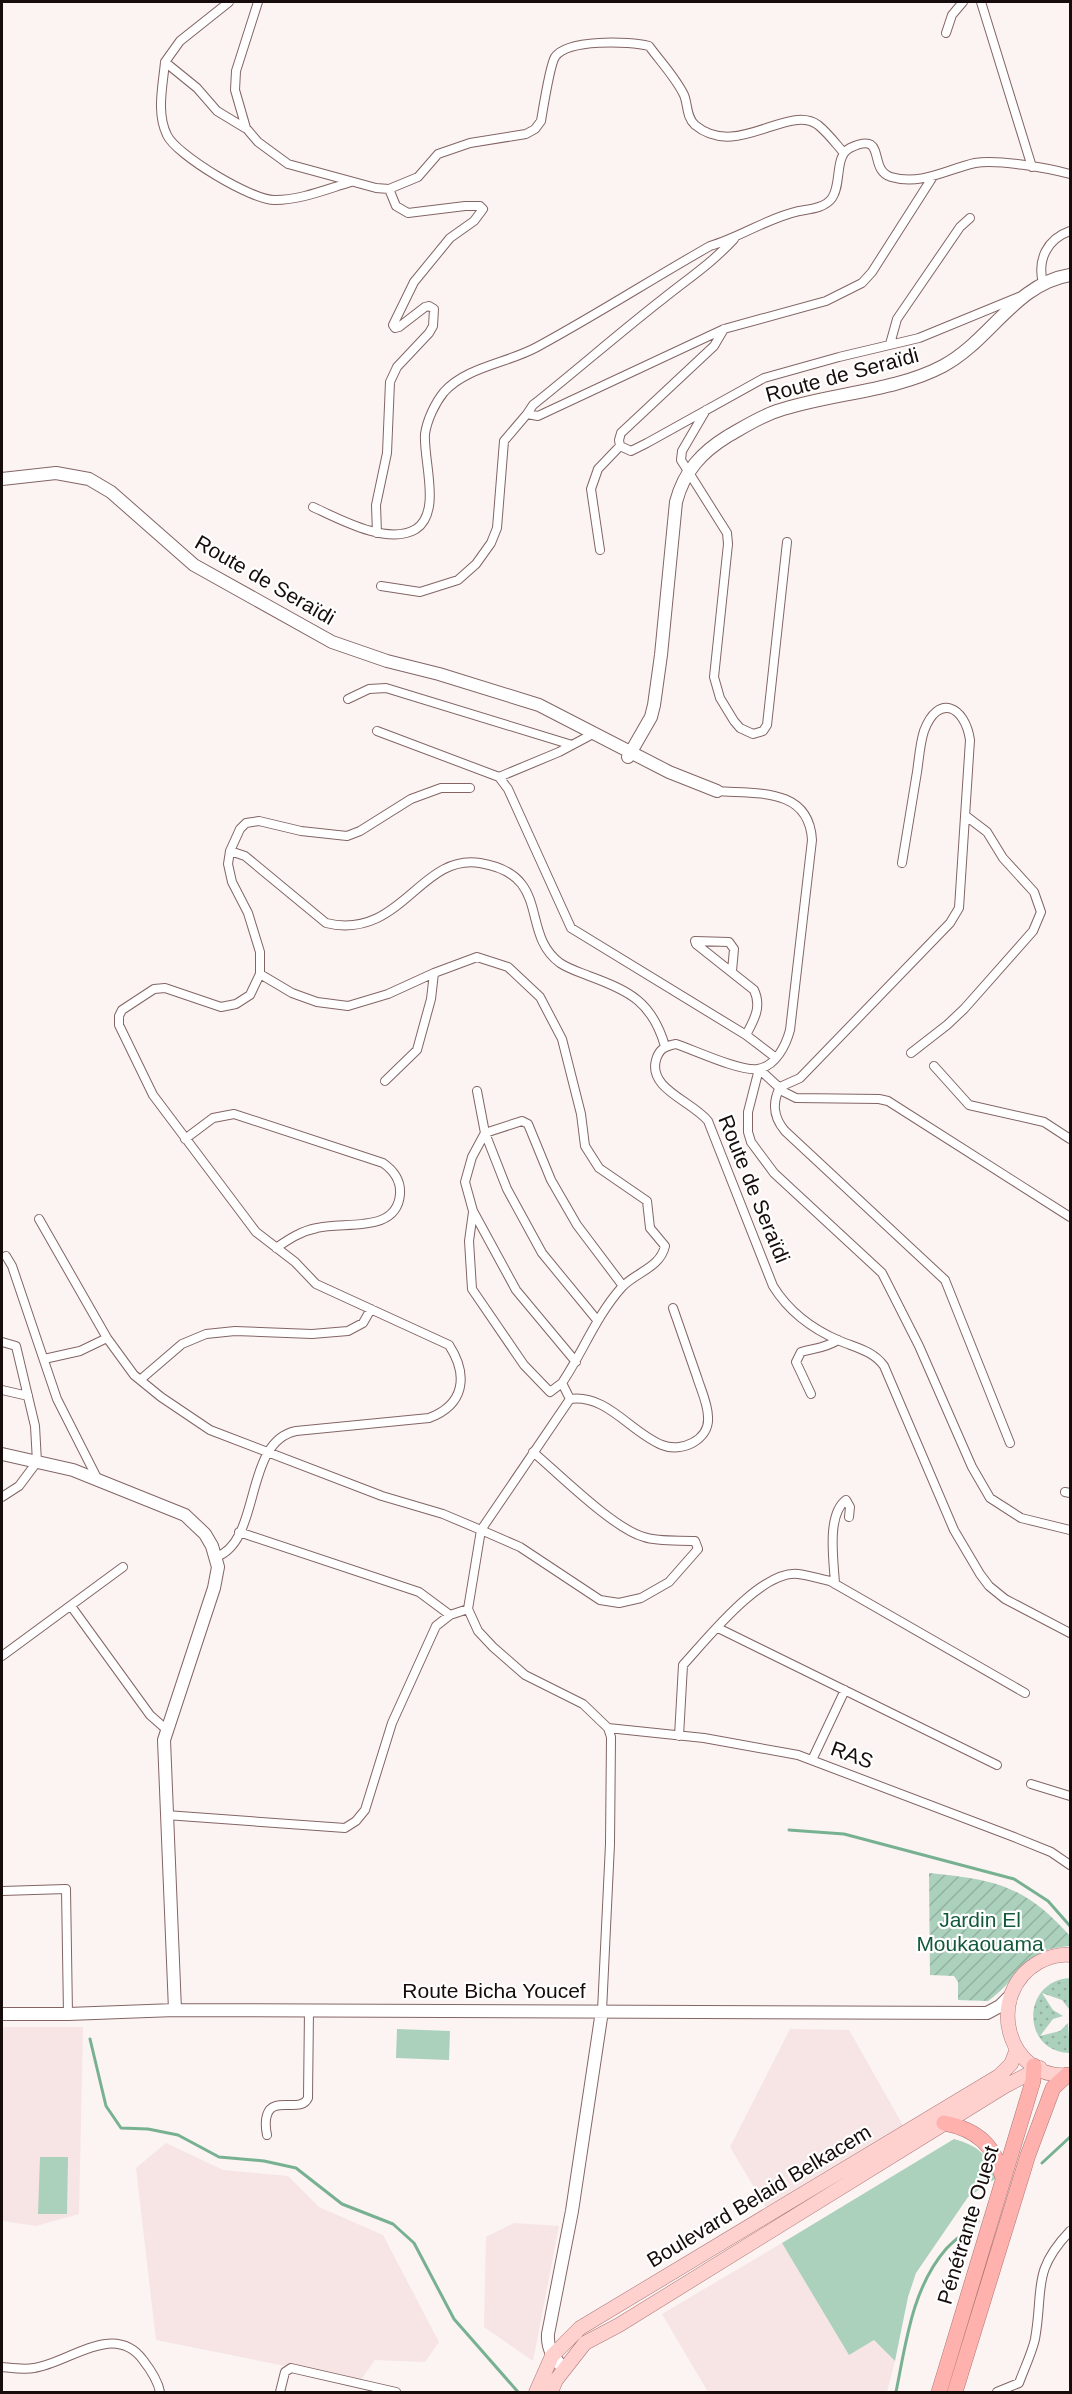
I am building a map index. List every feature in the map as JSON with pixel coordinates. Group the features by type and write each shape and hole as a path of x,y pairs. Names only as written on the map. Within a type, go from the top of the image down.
{"highway":[{"name":"Pénétrante Ouest","path":"939,2392 1036,2068"},
{"name":"Pénétrante Ouest","path":"955,2392 1006,2224 1049,2096 1053,2088 1069,2075"},
{"path":"944,2123 962,2127 983,2141 999,2162 1003,2179"}],"main road":[{"name":"Route de Seraïdi","path":"633,756 659,710 676,502 688,472 699,458 713,446 765,416 790,407 915,378 944,365 971,346 1025,294 1043,283 1071,275"},
{"name":"Route de Seraïdi","path":"2,479 56,473 89,479 111,492 194,565 332,642 387,661 439,674 542,706 679,783 717,791"},
{"name":"Route de Seraïdi","path":"528,701 539,710 633,756"},
{"path":"2,1454 73,1470 185,1515 205,1534 216,1557 217,1578 163,1748 174,2010"},
{"path":"987,2013 1000,2007 1009,1997 1017,1980 1030,1967 1047,1958 1071,1955"},
{"path":"1009,1997 1008,2025 1017,2049 1036,2068 1069,2075"},
{"name":"Route Bicha Youcef","path":"2,2014 174,2010 987,2013"},
{"path":"564,2370 552,2356 547,2345 548,2334 572,2211 602,2012"},
{"path":"987,2013 1008,2025"},
{"name":"Boulevard Belaid Belkacem","path":"537,2389 552,2356 580,2328 999,2076 1011,2064 1017,2049"},
{"name":"Boulevard Belaid Belkacem","path":"551,2392 556,2380 585,2343 619,2325 1036,2068"}],"street":[{"path":"229,2 180,41 165,62 160,109 167,135 180,152 208,171 261,198 274,200 306,195 352,182"},
{"path":"246,128 235,90 236,71 258,2"},
{"path":"946,33 952,15 963,2"},
{"path":"981,2 1032,167"},
{"path":"165,62 197,88 217,111 246,128 258,142 288,164 376,188 389,189 418,177 438,154 470,143 526,134 535,129 541,121 555,58 565,48 582,44 649,46 685,96 692,122 705,132 736,138 774,126 800,121 817,124 844,153"},
{"path":"313,507 348,524 378,533 401,534 415,530 426,521 430,505 425,433 431,415 442,395 455,381 535,348 710,246 734,239 768,220 815,208 831,199 837,186 844,153 853,147 868,143 877,153 879,168 890,177 932,178 977,163 1032,167 1071,174"},
{"path":"527,414 538,416 724,329 826,301 862,283 872,272 932,178"},
{"path":"378,533 376,505 387,453 390,382 397,368 429,333 433,326 434,309 429,306 425,307 399,327 395,328 393,325 414,282 450,238 474,221 483,209 480,206 465,206 408,213 396,206 389,189"},
{"path":"890,344 897,319 960,227 970,218"},
{"path":"1043,283 1040,270 1042,258 1050,244 1061,234 1071,231"},
{"path":"381,586 420,592 458,580 476,564 491,543 497,528 504,441 533,405 590,361 664,298 709,265 734,239"},
{"path":"620,447 631,451 764,378 919,338 1025,294"},
{"path":"620,447 621,433 714,346 724,329"},
{"path":"706,410 681,456 682,464 724,528 728,538 714,662 715,684 720,698 734,721 740,728 753,734 763,731 767,725 787,542"},
{"path":"600,550 591,489 597,469 620,447"},
{"path":"348,699 369,689 386,688 572,745"},
{"path":"902,863 924,731 934,714 944,708 952,708 958,712 969,730 970,740 959,908 950,923 800,1078 780,1087 774,1102 776,1118 780,1125 945,1280 1010,1443"},
{"path":"377,731 499,777 508,789 571,928 746,1035 776,1058"},
{"path":"499,777 589,736"},
{"path":"216,1557 230,1549 239,1532 267,1453 276,1440 289,1432 429,1418 445,1412 458,1397 461,1376 458,1358 450,1346 316,1284 296,1262 256,1232 153,1095 119,1025 119,1016 123,1010 148,991 159,988 220,1007 237,1004 250,995 260,974 260,952 248,913 232,882 228,864 230,851 240,830 250,821 301,831 347,836 360,831 411,799 441,788 470,788"},
{"name":"Route de Seraïdi","path":"717,791 780,796 804,812 812,830 788,1040 776,1058 759,1069"},
{"path":"911,1053 964,1009 1033,931 1039,921 1040,905 1034,892 1003,858 987,832 966,816"},
{"path":"230,851 245,856 326,922 340,926 362,925 383,916 448,867 475,862 501,868 512,874 528,892 542,938 552,956 568,968 616,986 640,1000 656,1021 665,1046 676,1044 744,1069 759,1069 790,1096 803,1099 888,1101 1071,1217"},
{"path":"732,971 734,949 729,942 695,941 754,990 758,999 757,1013 746,1035"},
{"path":"260,974 292,993 317,1002 348,1006 388,994 477,957 508,967 540,997 562,1039 580,1114 585,1146 598,1168 647,1201 650,1228 665,1246 663,1255 658,1261 623,1286 597,1320 576,1362 562,1383 550,1392 524,1365 472,1289 469,1241 473,1211"},
{"path":"385,1081 417,1050 432,999 434,973"},
{"name":"Route de Seraïdi","path":"665,1046 655,1062 658,1081 695,1107 708,1121 773,1286 792,1312 806,1323 838,1340 868,1352 884,1366 954,1530 989,1586 1005,1599 1071,1633"},
{"path":"934,1066 969,1105 1044,1122 1071,1139"},
{"path":"759,1069 748,1112 748,1132 751,1142 774,1173 882,1273 919,1346 972,1467 990,1498 1021,1518 1071,1530"},
{"path":"477,1091 485,1133 507,1190 542,1253 597,1320"},
{"path":"185,1139 213,1118 234,1113 383,1163 398,1179 400,1194 395,1208 384,1219 370,1223 320,1227 296,1235 276,1248"},
{"path":"576,1362 516,1290 473,1211 465,1182 472,1157 485,1133 522,1121 528,1124 551,1180 577,1225 623,1286"},
{"path":"39,1219 106,1338 140,1380 210,1430 382,1496 443,1514 482,1530 520,1547 600,1600 620,1603 640,1598 669,1582 698,1549 695,1541 644,1537 629,1530 608,1516 533,1452"},
{"path":"6,1256 12,1266 57,1399 98,1480"},
{"path":"602,2012 610,1844 611,1737 608,1728 583,1704 546,1686 517,1668 493,1647 478,1631 468,1609 482,1530 570,1399 581,1397 600,1404 663,1446 687,1446 703,1436 709,1419 705,1400 673,1308"},
{"path":"140,1380 182,1344 206,1334 236,1331 312,1334 348,1331 363,1323 371,1309"},
{"path":"44,1359 80,1351 106,1338"},
{"path":"811,1394 796,1362 801,1352 827,1347 838,1340"},
{"path":"2,1342 16,1346 35,1426 37,1462 19,1486 2,1497"},
{"path":"562,1383 570,1399"},
{"path":"2,1390 28,1396"},
{"path":"835,1584 833,1526 840,1507 846,1500 850,1506 849,1518"},
{"path":"239,1532 419,1592 450,1616"},
{"path":"2,1656 123,1567"},
{"path":"680,1736 683,1665 754,1590 774,1579 796,1573 835,1584 1025,1693"},
{"path":"71,1606 150,1715 167,1730"},
{"path":"166,1815 345,1828 356,1821 365,1810 392,1723 436,1626 450,1616 468,1609"},
{"path":"718,1628 997,1765"},
{"path":"812,1760 845,1690"},
{"name":"RAS","path":"608,1728 680,1736 798,1755 1014,1837 1051,1852 1071,1865"},
{"path":"1031,1784 1071,1796"},
{"path":"2,1891 66,1889 68,2014"},
{"path":"267,2135 266,2116 272,2107 302,2105 308,2098 309,2010"},
{"path":"997,2392 1018,2383 1034,2340 1043,2272 1050,2254 1071,2231"},
{"path":"2,2367 34,2368 114,2342 128,2346 138,2353 149,2368 160,2392"},
{"path":"280,2392 285,2372 291,2368 396,2392"}],"shaded area":[{"path":"2,2027 83,2027 79,2214 36,2226 2,2221"},
{"path":"790,2029 849,2030 904,2127 767,2209 730,2147"},
{"path":"166,2143 223,2170 288,2176 319,2207 383,2235 439,2342 425,2362 375,2360 360,2381 156,2340 136,2168"},
{"path":"514,2223 559,2226 533,2361 484,2327 486,2237"},
{"path":"782,2243 849,2354 874,2340 895,2361 887,2392 708,2392 662,2314"}],"green space":[{"name":"Jardin El Moukaouama","path":"929,1873 991,1883 1023,1896 1038,1906 1070,1936 1070,1946 1041,1952 1031,1958 988,2001 958,2000 958,1982 954,1976 930,1975"},
{"path":"1070,1978 1069,2009 1062,2000 1042,1993 1053,2010 1063,2016 1053,2019 1040,2036 1060,2031 1068,2023 1070,2053 1054,2050 1042,2041 1036,2030 1033,2016 1042,1991 1054,1982"},
{"path":"397,2029 450,2031 449,2060 396,2058"},
{"path":"954,2139 981,2152 991,2163 998,2177 968,2197 916,2273 908,2297 895,2361 874,2340 849,2355 782,2243"},
{"path":"40,2157 68,2157 67,2214 38,2214"}],"waterway":[{"path":"789,1830 844,1834 1014,1879 1048,1901 1070,1926"},
{"path":"90,2039 106,2106 121,2128 148,2129 178,2135 219,2157 264,2161 296,2168 342,2204 393,2224 414,2243 454,2319 518,2392"},
{"path":"1042,2163 1070,2137"},
{"path":"896,2392 907,2336 925,2281 934,2264 946,2249 978,2221"}]}
